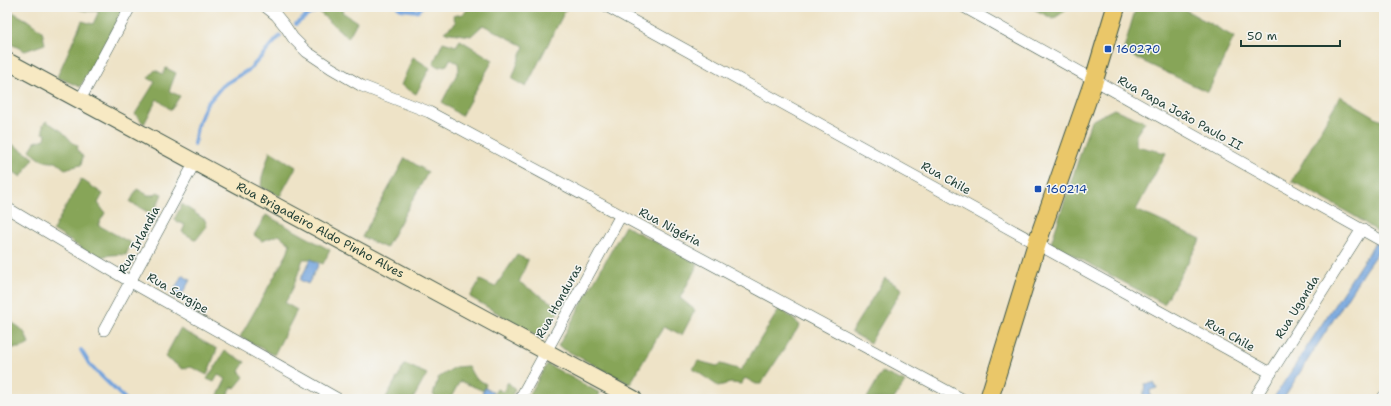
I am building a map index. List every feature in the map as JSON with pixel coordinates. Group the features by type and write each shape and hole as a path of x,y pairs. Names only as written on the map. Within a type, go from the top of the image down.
{"main road":[{"path":"989,399 1037,242 1094,80 1116,7"}],"street":[{"path":"80,100 130,7"},
{"name":"Rua Nigéria","path":"266,7 276,15 292,38 307,52 362,86 429,112 962,399"},
{"name":"Rua Chile","path":"608,7 1037,242 1271,373"},
{"name":"Rua Papa João Paulo II","path":"964,7 1380,240"},
{"name":"Rua Brigadeiro Aldo Pinho Alves","path":"7,61 634,399"},
{"name":"Rua Irlandia","path":"104,330 195,162"},
{"name":"Rua Sergipe","path":"7,208 131,282 338,399"},
{"name":"Rua Honduras","path":"520,399 621,215"},
{"name":"Rua Uganda","path":"1254,399 1362,229"}],"green space":[{"path":"78,7 125,7 80,87 57,77 82,21 93,24 99,11 87,11 78,9"},
{"path":"330,7 344,7 342,12 357,22 348,38 319,12"},
{"path":"470,7 567,7 526,87 512,79 524,46 483,25 471,36 444,32 456,23 453,16 463,14"},
{"path":"1030,7 1071,7 1053,19"},
{"path":"1136,7 1180,7 1234,37 1208,92 1123,52"},
{"path":"7,9 27,20 42,31 45,44 25,51 7,42"},
{"path":"460,40 493,60 461,116 442,102 459,70 458,63 450,59 447,65 439,67 433,64 443,42 456,46"},
{"path":"413,57 430,68 416,94 401,85"},
{"path":"166,68 176,73 169,91 180,96 171,110 157,99 144,124 135,114 155,82 148,78 155,70 163,74"},
{"path":"1340,96 1384,122 1384,229 1381,234 1356,217 1292,181"},
{"path":"1114,109 1145,122 1136,135 1136,146 1166,153 1136,210 1201,239 1164,304 1051,243 1091,121"},
{"path":"46,121 63,132 78,146 77,150 83,157 81,165 65,169 56,162 48,162 41,159 30,150 35,142 45,139 46,134 43,133 43,125"},
{"path":"9,142 34,158 21,177 7,167 7,143"},
{"path":"270,151 296,167 280,196 261,187 262,177"},
{"path":"405,158 428,172 386,248 362,237"},
{"path":"81,179 103,194 98,203 105,213 98,225 131,243 126,255 111,255 97,258 53,230"},
{"path":"137,189 148,195 154,195 157,192 162,194 153,215 130,202"},
{"path":"182,204 205,220 207,226 196,240 182,232 185,225 174,220"},
{"path":"266,215 330,250 323,264 311,259 303,259 293,288 285,303 297,310 274,355 240,337 287,254 290,244 279,235 262,241 254,235"},
{"path":"625,226 698,264 680,298 695,310 682,335 664,326 630,384 558,346"},
{"path":"517,255 528,260 519,282 560,308 542,339 470,297 480,280 495,287"},
{"path":"885,278 902,289 870,343 851,332"},
{"path":"780,308 800,325 761,384 756,384 745,378 741,384 731,383 718,386 693,369 698,361 717,366 721,364 741,370"},
{"path":"7,320 24,332 29,344 20,348 7,349"},
{"path":"180,329 217,349 207,375 191,367 183,369 165,357"},
{"path":"225,351 245,362 239,371 244,377 235,388 232,387 225,399 216,399 226,379 218,375 214,382 207,379"},
{"path":"405,364 427,374 413,399 385,399"},
{"path":"547,364 600,393 597,399 527,399"},
{"path":"468,366 474,377 486,384 484,391 460,381 450,399 438,399 433,395 438,378 455,367"},
{"path":"882,372 905,382 894,399 867,398"},
{"path":"508,382 515,389 510,399 491,399 497,389 503,392"}],"water":[{"path":"1384,229 1384,243 1365,270 1283,399 1273,399"},
{"path":"311,259 319,264 308,284 300,280"},
{"path":"182,275 190,280 179,300 171,296"},
{"path":"1154,383 1157,388 1150,390 1151,399 1143,399 1145,384"},
{"path":"485,388 493,392 490,399 479,399"}],"waterway":[{"path":"296,24 308,15 324,7"},
{"path":"398,7 401,9 418,11 421,7"},
{"path":"194,144 197,127 206,105 222,86 250,69 280,36"},
{"path":"81,350 90,365 125,399"}],"place":[{"name":"160270","path":"1108,49"},
{"name":"160214","path":"1038,189"}]}
